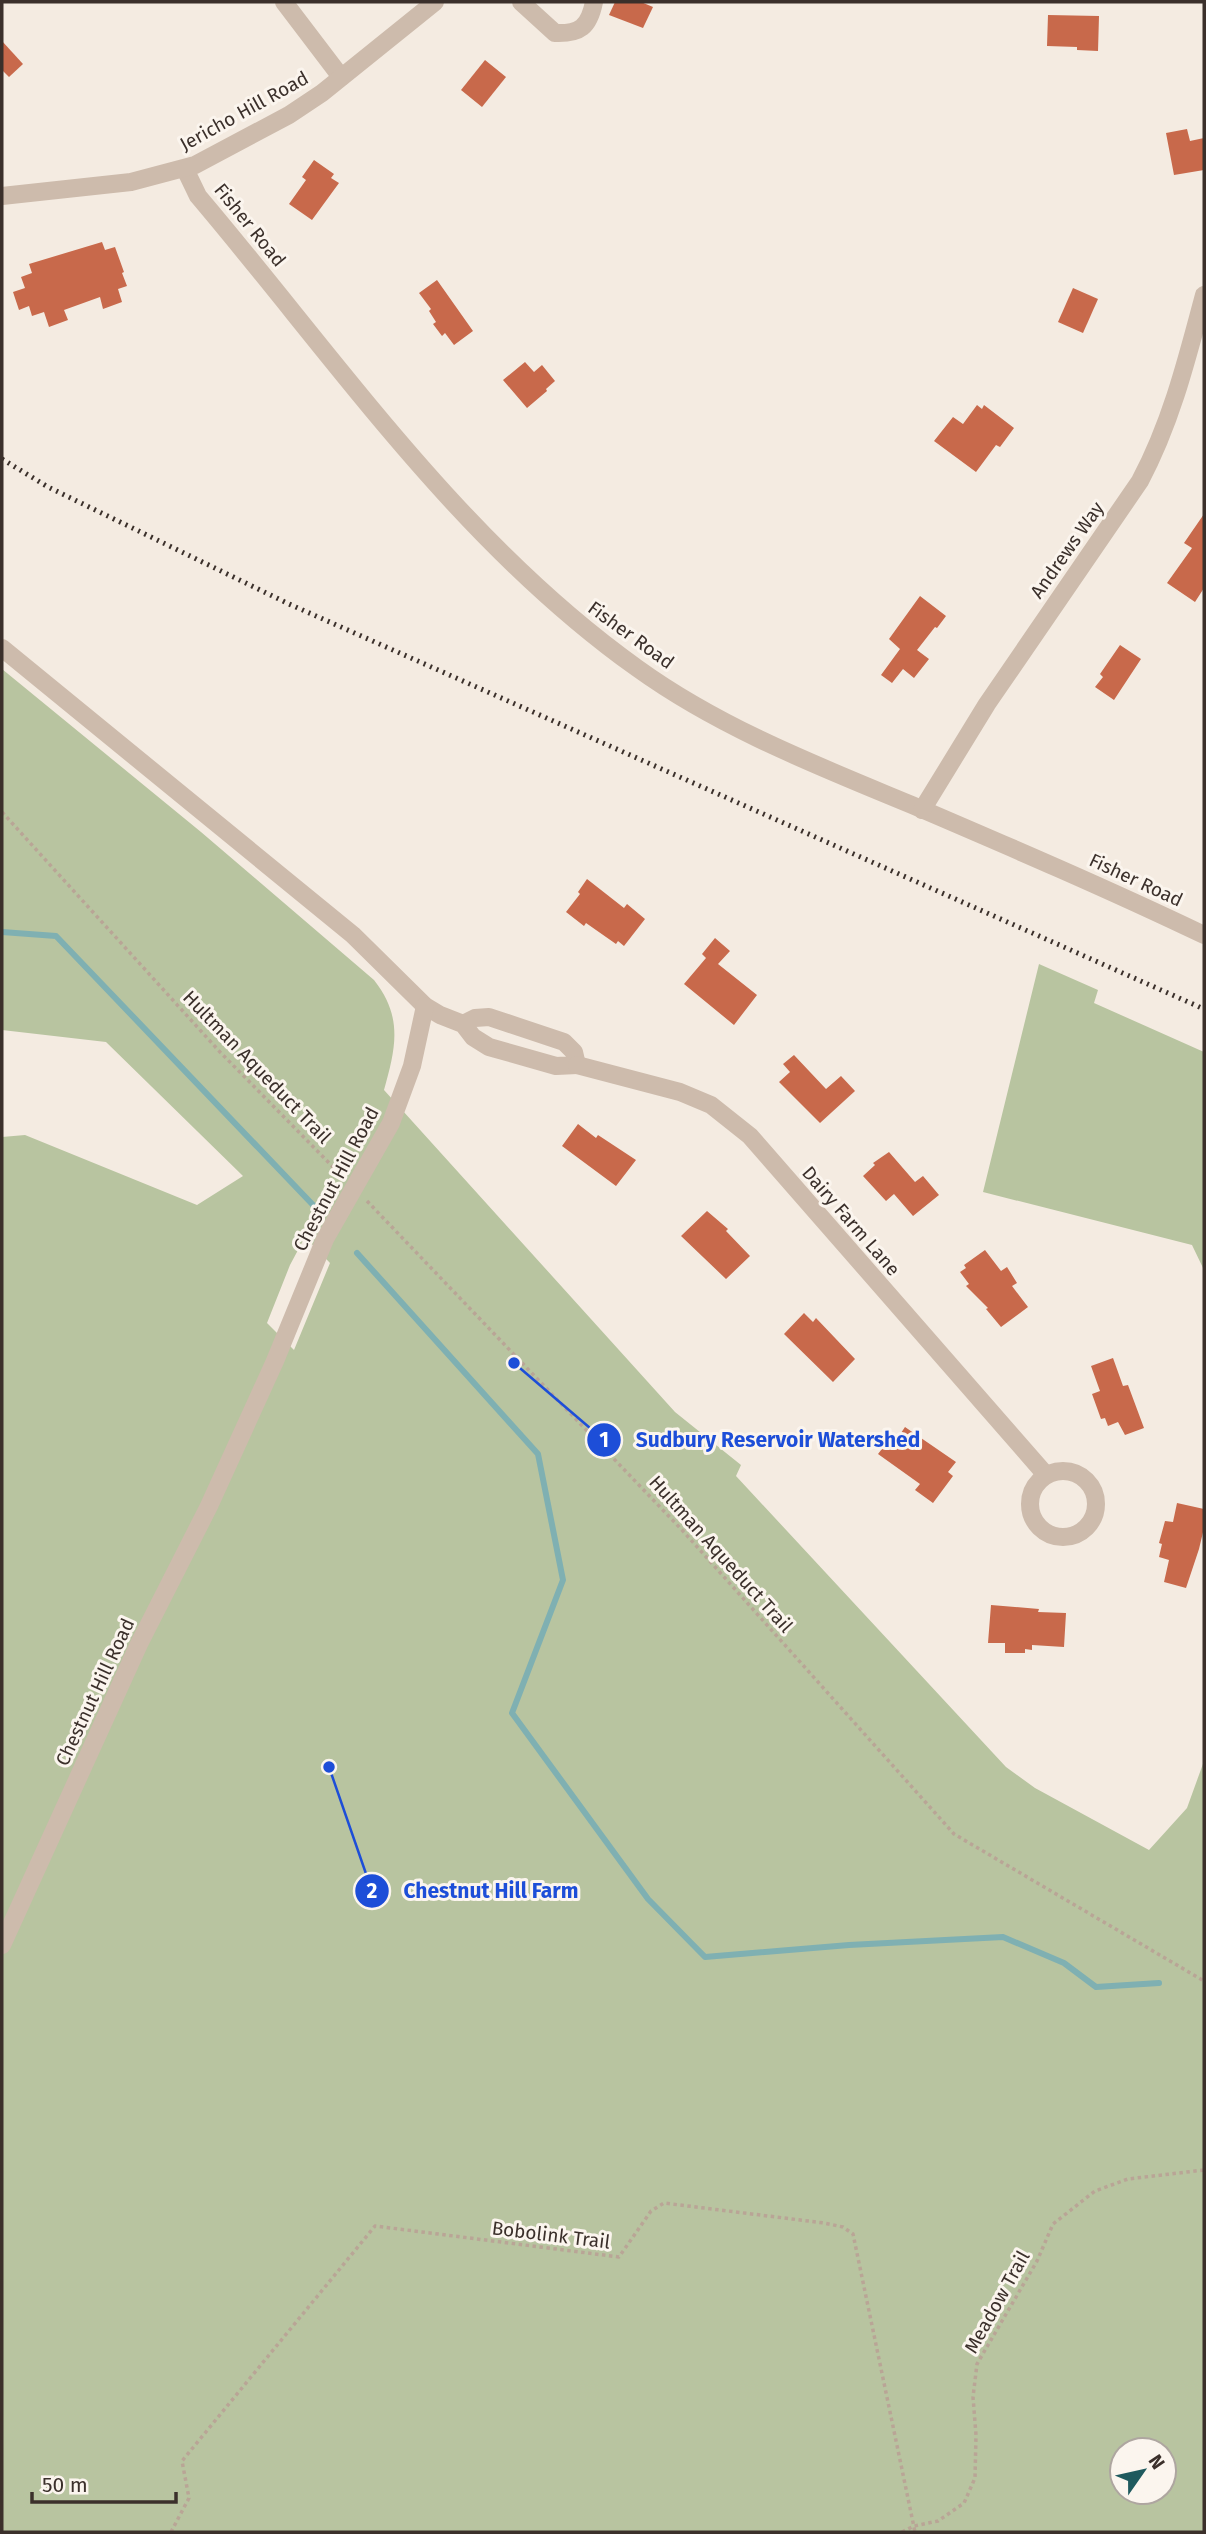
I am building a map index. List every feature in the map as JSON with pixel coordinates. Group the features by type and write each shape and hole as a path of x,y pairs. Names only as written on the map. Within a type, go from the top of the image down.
{"street":[{"path":"284,2 341,77"},
{"name":"Jericho Hill Road","path":"2,196 131,182 185,169 289,115 435,2"},
{"path":"521,2 555,33 572,34 583,27 591,16 594,2"},
{"name":"Fisher Road","path":"185,169 198,196 427,475 494,548 574,620 638,669 699,708 799,758 1111,891 1204,935"},
{"name":"Andrews Way","path":"922,810 986,704 1140,481 1174,402 1204,295"},
{"path":"2,648 353,935 425,1006"},
{"name":"Dairy Farm Lane","path":"425,1006 463,1024 473,1037 489,1047 556,1066 578,1065 680,1092 711,1105 750,1136 1046,1475"},
{"name":"Chestnut Hill Road","path":"2,1945 139,1644 209,1506 275,1362 325,1239 391,1123 412,1066 425,1006"},
{"path":"463,1024 475,1017 489,1017 564,1042 574,1052 578,1065"}],"path":[{"name":"Hultman Aqueduct Trail","path":"2,812 220,1052 682,1530 954,1834 1204,1982"},
{"name":"Meadow Trail","path":"902,2532 914,2526 938,2521 964,2503 975,2478 973,2397 977,2364 1031,2273 1053,2224 1095,2192 1128,2179 1204,2170"},
{"name":"Bobolink Trail","path":"171,2532 189,2498 182,2461 375,2226 619,2258 651,2211 664,2203 824,2223 843,2227 853,2234 915,2532"}],"green space":[{"path":"2,669 201,832 374,980 383,994 393,1020 394,1046 384,1090 675,1412 741,1465 736,1476 1006,1767 1035,1788 1149,1850 1187,1808 1204,1761 1204,2532 2,2532 2,1137 25,1135 197,1205 243,1176 106,1042 2,1030","holes":["305,1237 330,1263 294,1350 267,1323 290,1265"]},
{"path":"1039,964 1098,990 1094,1003 1204,1052 1204,1270 1192,1245 983,1192"}],"building":[{"path":"615,2 641,2 653,7 643,28 609,15"},
{"path":"1048,15 1099,16 1098,51 1047,46"},
{"path":"2,41 23,64 9,77 2,70"},
{"path":"485,60 506,77 482,107 461,90"},
{"path":"1187,129 1190,141 1204,138 1204,170 1174,175 1166,133"},
{"path":"314,160 334,174 331,178 339,183 312,220 289,204 306,180 302,177"},
{"path":"102,242 105,250 115,247 124,272 122,273 127,286 118,289 122,302 103,309 100,297 64,310 68,320 49,327 44,312 32,316 29,306 19,310 13,292 25,288 21,277 32,273 29,264"},
{"path":"437,280 473,331 454,345 445,333 442,336 433,324 436,322 429,311 431,309 419,293"},
{"path":"1073,288 1098,299 1083,333 1058,322"},
{"path":"525,362 534,372 542,365 555,381 527,408 503,380"},
{"path":"977,405 982,409 984,405 1014,428 1000,447 996,445 976,472 934,441 953,417 963,424"},
{"path":"1204,514 1204,588 1195,602 1167,583 1192,548 1184,543"},
{"path":"920,596 946,616 917,650 929,659 914,678 903,669 892,683 881,675 900,649 889,639"},
{"path":"1120,645 1141,659 1114,700 1095,687 1103,677 1100,674"},
{"path":"587,879 624,908 627,904 645,919 624,946 618,941 616,944 586,923 584,926 566,912 580,894 578,892"},
{"path":"715,938 730,951 718,964 757,995 734,1025 684,984 706,958 702,954"},
{"path":"794,1055 826,1089 841,1076 855,1091 820,1123 779,1082 790,1072 783,1064"},
{"path":"578,1124 596,1138 598,1135 636,1160 616,1186 562,1146"},
{"path":"889,1152 915,1182 923,1176 939,1195 913,1216 894,1194 886,1201 863,1176 875,1165 873,1163"},
{"path":"707,1211 728,1229 726,1231 750,1256 726,1279 681,1236"},
{"path":"985,1250 1001,1271 1007,1267 1017,1283 1012,1286 1028,1307 1001,1327 986,1309 988,1308 966,1286 969,1284 960,1272 966,1268 964,1265"},
{"path":"804,1313 813,1322 816,1318 855,1359 833,1382 784,1334"},
{"path":"1113,1358 1123,1386 1128,1385 1144,1428 1125,1435 1118,1422 1108,1426 1105,1418 1101,1419 1092,1394 1100,1391 1091,1366"},
{"path":"905,1427 956,1462 948,1472 953,1476 933,1503 915,1490 920,1484 878,1454 892,1436 897,1439"},
{"path":"1177,1503 1204,1509 1204,1528 1186,1588 1164,1582 1169,1560 1159,1557 1162,1544 1159,1543 1165,1521 1173,1522"},
{"path":"991,1605 1066,1613 1064,1647 1032,1645 1032,1650 1025,1649 1025,1653 1005,1653 1005,1643 988,1643"}],"waterway":[{"path":"2,932 56,936 314,1206"},
{"path":"357,1253 538,1454 563,1580 512,1713 648,1899 705,1957 849,1945 1003,1937 1064,1963 1096,1987 1159,1983"}],"railway":[{"path":"2,459 48,487 289,604 1204,1009"}],"place":[{"name":"Sudbury Reservoir Watershed","path":"514,1363"},
{"name":"Chestnut Hill Farm","path":"329,1767"}]}
